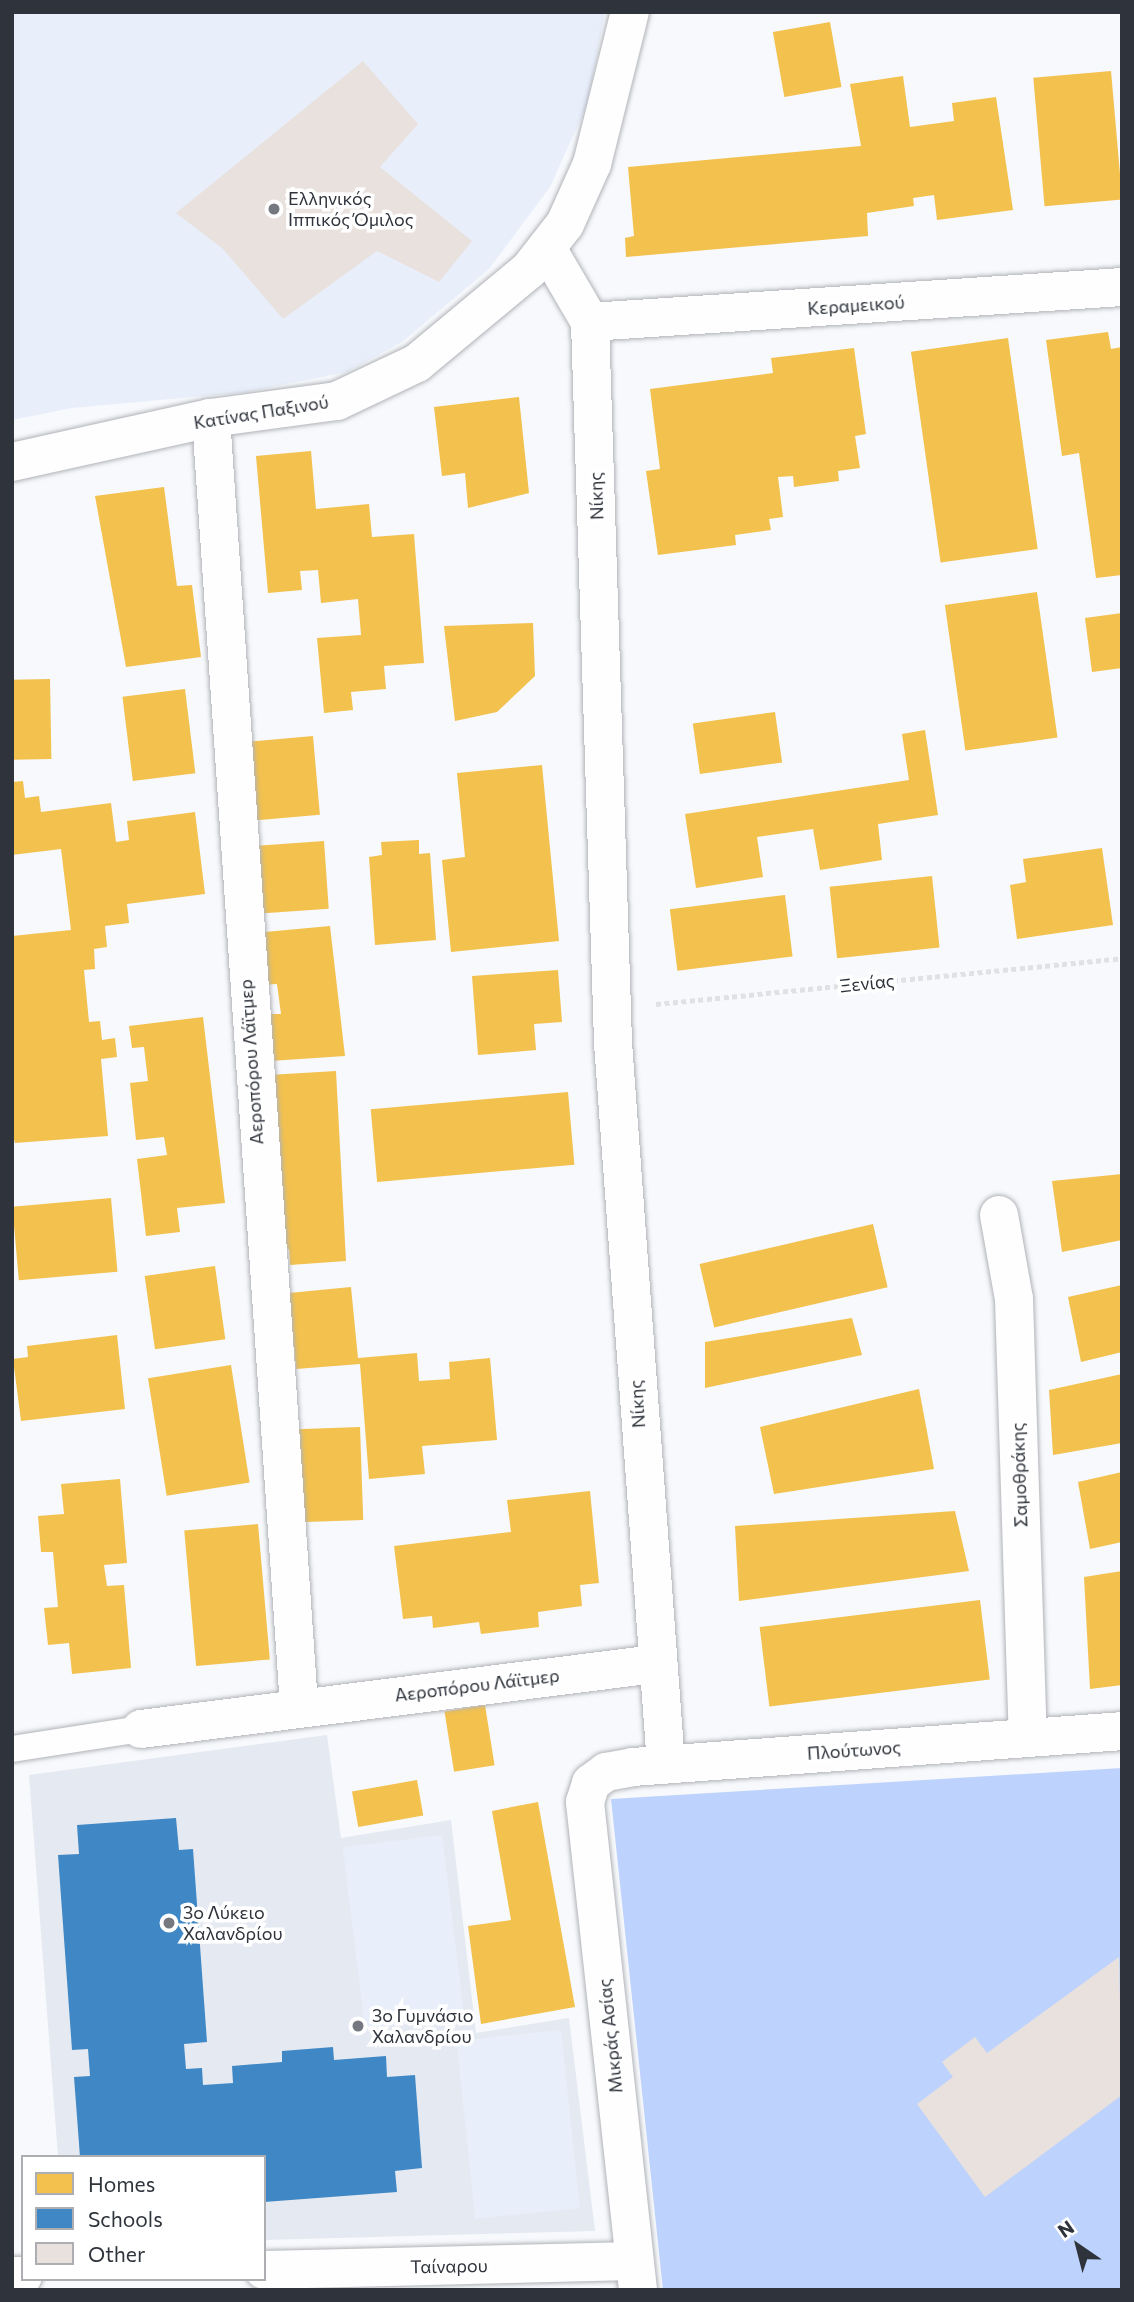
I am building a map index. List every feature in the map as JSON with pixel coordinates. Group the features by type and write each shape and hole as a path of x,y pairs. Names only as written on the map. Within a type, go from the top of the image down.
{"street":[{"path":"548,250 592,164 630,12"},
{"name":"Νίκης","path":"548,250 590,322 612,1008 655,1664 666,1764"},
{"name":"Κατίνας Παξινού","path":"12,462 211,418 337,401 417,363 548,250"},
{"name":"Κεραμεικού","path":"590,322 1122,287"},
{"name":"Αεροπόρου Λάϊτμερ","path":"211,418 299,1706"},
{"name":"Σαμοθράκης","path":"999,1215 1014,1299 1028,1737"},
{"name":"Αεροπόρου Λάϊτμερ","path":"141,1729 299,1706 655,1664"},
{"name":"Πλούτωνος","path":"591,1783 606,1772 666,1764 1122,1731"},
{"name":"Μικράς Ασίας","path":"591,1783 585,1802 636,2275"},
{"name":"Ταίναρου","path":"266,2270 636,2275"}],"lane":[{"path":"12,1748 141,1729"}],"path":[{"name":"Ξενίας","path":"612,1008 1122,958"}],"shaded area":[{"name":"Ελληνικός Ιππικός Όμιλος","path":"12,12 605,12 588,103 550,187 489,269 402,342 347,372 247,392 72,408 12,420"},
{"path":"327,1735 341,1838 451,1820 476,2033 569,2018 595,2231 266,2240 266,2155 58,2155 29,1775"},
{"path":"1122,1768 1122,2290 663,2290 611,1799"},
{"path":"442,1835 464,2017 365,2029 343,1847"},
{"path":"561,2030 580,2208 475,2219 457,2041"}],"building: Homes":[{"path":"830,22 841,87 784,97 773,32"},
{"path":"1111,71 1122,200 1045,206 1033,78"},
{"path":"903,76 910,127 954,121 952,103 996,97 1013,210 937,220 934,195 913,198 914,206 867,213 868,236 626,257 625,238 634,236 628,167 861,146 850,84"},
{"path":"1108,332 1111,349 1122,347 1122,575 1096,578 1079,453 1062,456 1046,340"},
{"path":"1008,338 1038,549 941,563 911,352"},
{"path":"854,348 866,434 855,436 860,468 838,471 839,481 794,487 793,476 778,477 783,517 769,519 771,530 735,535 736,545 658,555 646,471 660,469 650,389 773,373 771,358"},
{"path":"519,397 529,493 468,508 465,473 442,476 434,407"},
{"path":"311,451 316,509 369,504 372,537 414,534 424,663 384,666 386,689 351,692 353,710 324,713 317,638 361,635 358,599 321,603 318,570 300,571 302,590 268,593 256,456"},
{"path":"164,487 177,586 192,585 201,657 126,667 95,496"},
{"path":"1037,592 1057,738 965,751 945,605"},
{"path":"1122,613 1122,668 1092,672 1085,618"},
{"path":"533,623 535,676 497,712 455,721 444,626"},
{"path":"50,679 51,759 13,760 12,680"},
{"path":"185,689 195,773 133,781 122,697"},
{"path":"775,712 782,763 700,774 693,724"},
{"path":"925,730 938,815 878,824 882,860 820,870 813,829 757,837 763,877 696,888 685,814 909,780 902,734"},
{"path":"313,736 320,815 254,820 247,742"},
{"path":"542,765 559,941 451,952 442,860 465,857 457,773"},
{"path":"23,781 25,798 39,796 41,812 111,803 116,842 129,840 127,821 195,812 205,894 127,904 129,923 105,926 107,947 94,949 95,969 84,970 89,1022 100,1021 102,1040 115,1038 117,1057 101,1059 108,1136 15,1143 12,1133 12,936 71,930 61,849 12,855 12,782"},
{"path":"419,840 419,854 430,853 436,940 375,945 369,857 382,855 381,842"},
{"path":"324,841 329,909 257,914 252,846"},
{"path":"1102,848 1113,925 1017,939 1010,885 1026,882 1023,859"},
{"path":"932,876 940,948 837,958 830,887"},
{"path":"785,895 793,957 677,971 670,909"},
{"path":"330,926 345,1056 270,1061 267,1014 281,1014 277,984 259,985 254,933"},
{"path":"558,970 562,1022 534,1024 536,1050 478,1055 472,976"},
{"path":"203,1017 225,1203 177,1208 180,1232 146,1236 137,1159 167,1155 164,1137 136,1140 130,1083 148,1081 144,1047 132,1048 129,1026"},
{"path":"336,1071 346,1261 290,1265 289,1249 279,1249 269,1075"},
{"path":"568,1092 574,1165 377,1182 371,1109"},
{"path":"1122,1174 1122,1240 1062,1252 1052,1181"},
{"path":"111,1198 117,1272 19,1280 12,1207"},
{"path":"873,1224 888,1287 714,1327 700,1264"},
{"path":"215,1266 225,1339 155,1349 145,1276"},
{"path":"1122,1285 1122,1352 1081,1362 1068,1297"},
{"path":"351,1287 358,1358 417,1353 419,1381 450,1379 449,1362 490,1358 497,1440 422,1446 425,1474 369,1479 360,1364 296,1369 289,1293"},
{"path":"852,1318 862,1355 705,1388 705,1342"},
{"path":"117,1335 125,1409 21,1421 13,1359 28,1357 27,1346"},
{"path":"231,1365 250,1483 167,1496 148,1378"},
{"path":"1122,1374 1122,1443 1053,1455 1049,1390"},
{"path":"919,1389 934,1469 774,1494 760,1427"},
{"path":"360,1427 363,1520 299,1522 296,1429"},
{"path":"1122,1472 1122,1542 1090,1549 1078,1482"},
{"path":"120,1479 127,1563 104,1565 107,1586 124,1585 131,1668 72,1674 69,1643 48,1645 44,1608 58,1607 53,1552 41,1552 38,1516 64,1514 61,1484"},
{"path":"590,1491 599,1583 580,1585 582,1606 538,1612 539,1627 481,1634 479,1622 433,1628 432,1616 403,1619 394,1546 511,1532 507,1500"},
{"path":"955,1511 969,1571 739,1601 735,1526"},
{"path":"258,1524 270,1659 196,1666 184,1530"},
{"path":"1122,1571 1122,1685 1090,1689 1084,1577"},
{"path":"980,1600 990,1679 769,1706 760,1627"},
{"path":"485,1705 495,1765 454,1772 445,1711"},
{"path":"417,1780 423,1815 358,1827 352,1791"},
{"path":"538,1802 575,2007 481,2024 468,1926 511,1920 492,1811"}],"building: Schools":[{"path":"176,1818 179,1850 193,1849 207,2042 184,2044 186,2069 202,2068 203,2085 233,2083 232,2066 282,2062 282,2051 333,2047 334,2060 386,2056 387,2077 415,2075 422,2168 395,2171 397,2192 266,2202 266,2155 80,2155 74,2077 90,2076 88,2049 72,2050 58,1855 79,1854 77,1825"}],"building: Other":[{"path":"363,61 418,124 380,167 472,241 439,282 377,251 283,319 223,249 176,213"},
{"path":"1119,1957 1122,2095 985,2197 917,2104 953,2077 942,2062 975,2037 987,2053"}],"place":[{"name":"Ελληνικός Ιππικός Όμιλος","path":"274,209"},
{"name":"3ο Λύκειο Χαλανδρίου","path":"169,1923"},
{"name":"3ο Γυμνάσιο Χαλανδρίου","path":"358,2026"}]}
